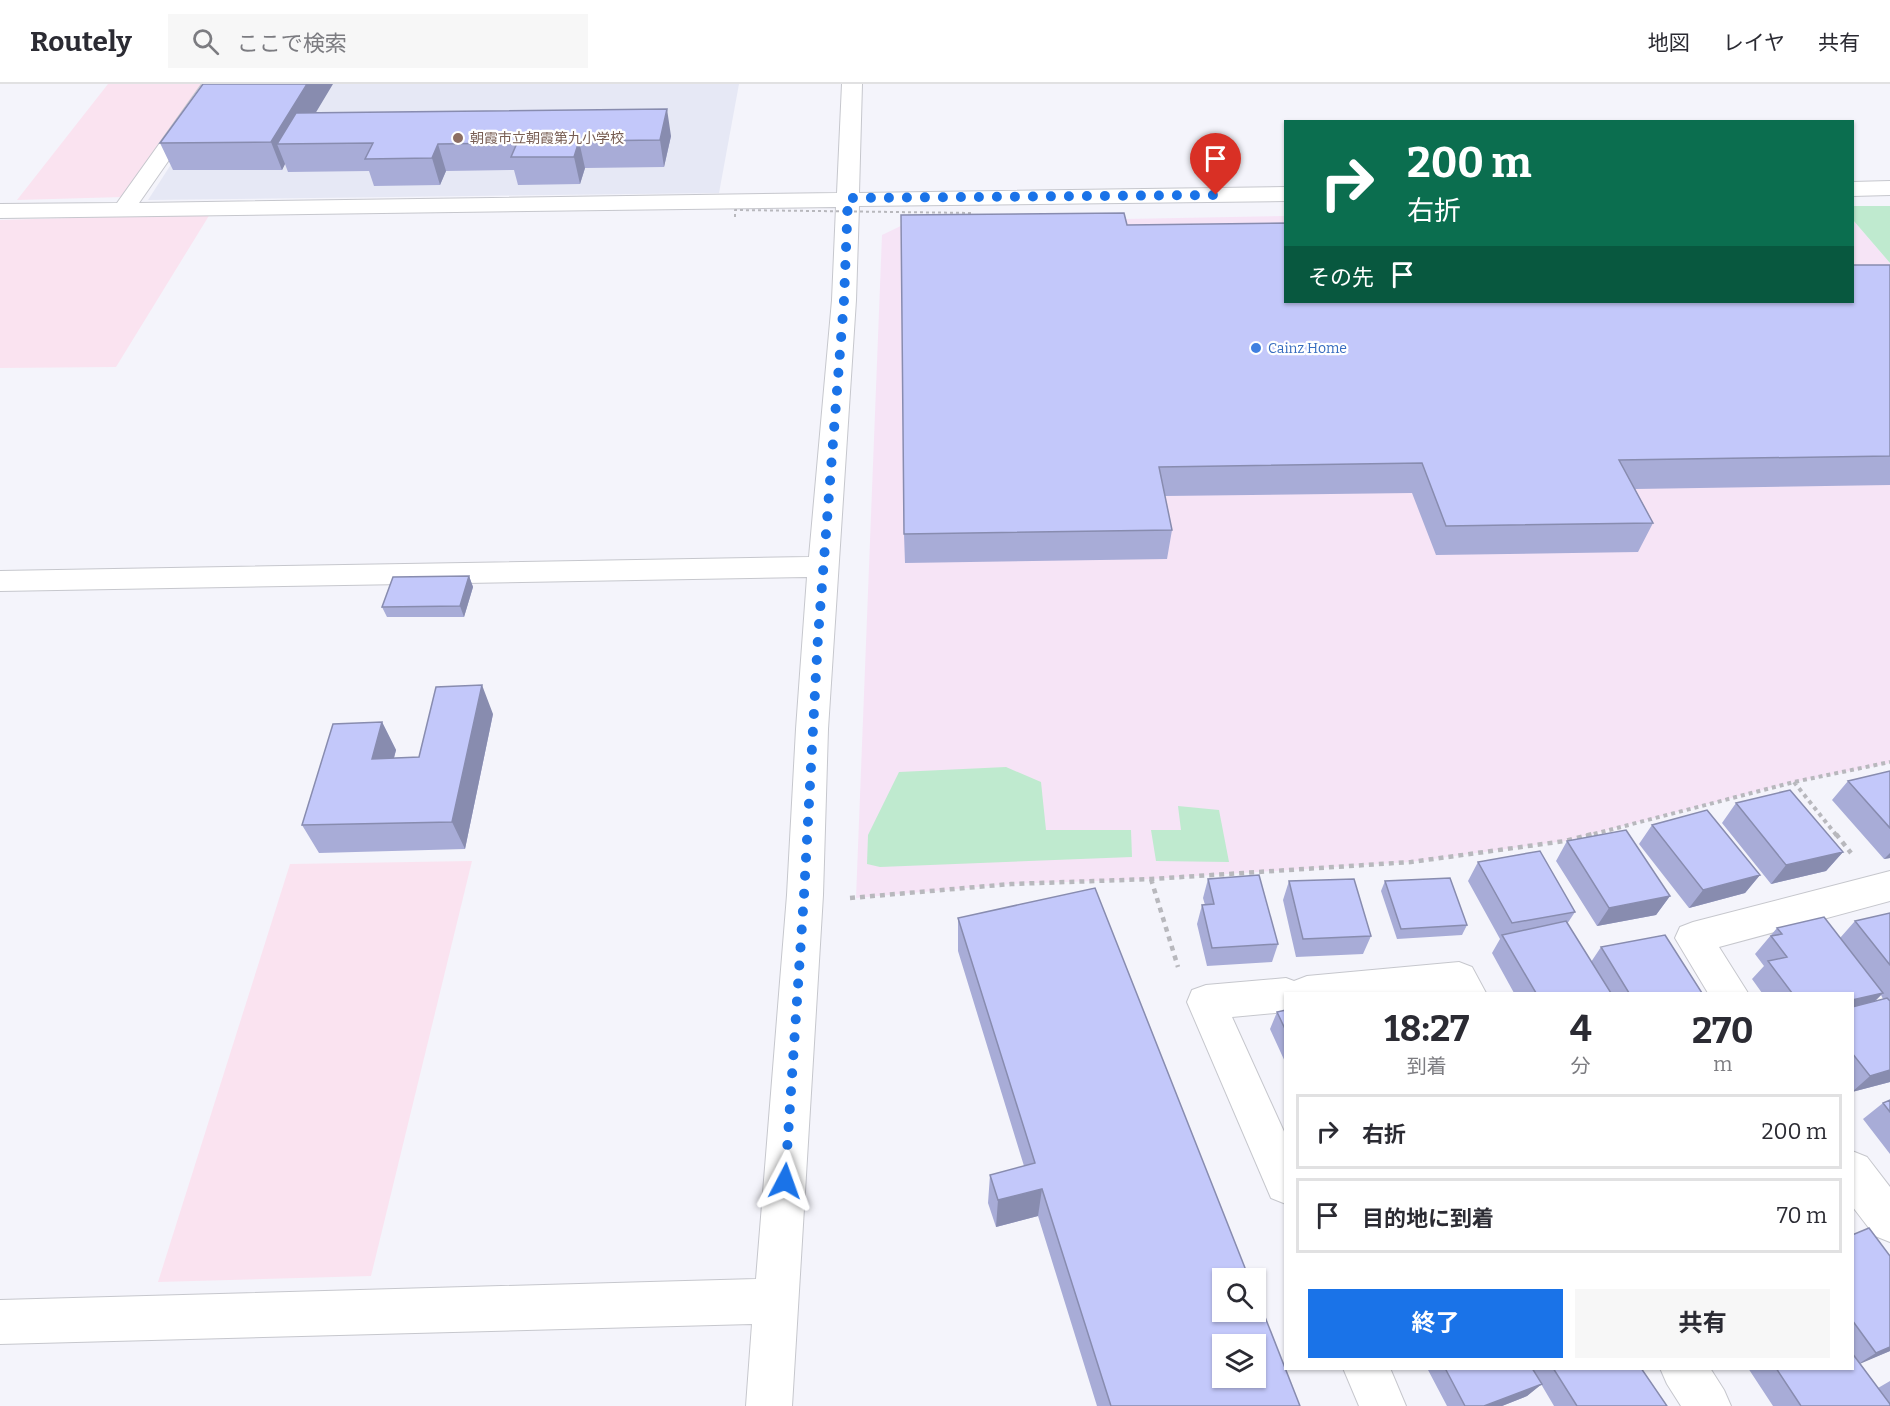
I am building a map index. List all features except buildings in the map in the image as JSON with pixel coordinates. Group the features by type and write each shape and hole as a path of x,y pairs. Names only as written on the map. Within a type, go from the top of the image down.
{"street":[{"path":"122,211 212,84"},
{"path":"770,1406 804,895 812,729 844,300 852,84"},
{"path":"1854,189 1890,188"},
{"path":"0,211 1284,194"},
{"path":"0,581 823,567"},
{"path":"1728,992 1693,938 1885,887"},
{"path":"1318,992 1459,979 1466,992"},
{"path":"1284,995 1206,1002 1284,1179"},
{"path":"1854,1174 1890,1221"},
{"path":"0,1322 776,1300"},
{"path":"1367,1370 1383,1406"},
{"path":"1684,1370 1708,1406"}],"path":[{"path":"735,217 735,210 974,213"},
{"path":"804,895 856,898 1011,884 1151,879 1411,862 1565,842 1794,782 1890,762"},
{"path":"1794,782 1885,887"},
{"path":"1151,879 1181,976 1206,1002"}],"shaded area":[{"path":"108,84 201,84 123,197 17,200"},
{"name":"朝霞市立朝霞第九小学校","path":"223,84 739,84 719,193 148,200"},
{"path":"210,214 116,367 0,368 0,220"},
{"path":"1284,216 1284,303 1854,303 1854,221 1890,263 1890,763 1794,782 1565,841 1411,862 1151,879 1011,884 856,898 882,235 907,223"},
{"path":"472,861 371,1276 158,1282 290,864"}],"green space":[{"path":"1854,206 1890,206 1890,263 1854,221"},
{"path":"1006,767 1041,782 1046,830 1131,830 1132,857 880,867 867,864 868,835 899,772"},
{"path":"1178,806 1219,810 1229,862 1156,861 1151,830 1181,830"}],"place":[{"name":"朝霞市立朝霞第九小学校","path":"458,138"},
{"name":"Cainz Home","path":"1256,348"}],"route":[{"path":"785,1181 818,637 844,300 848,198 1216,195"}]}
